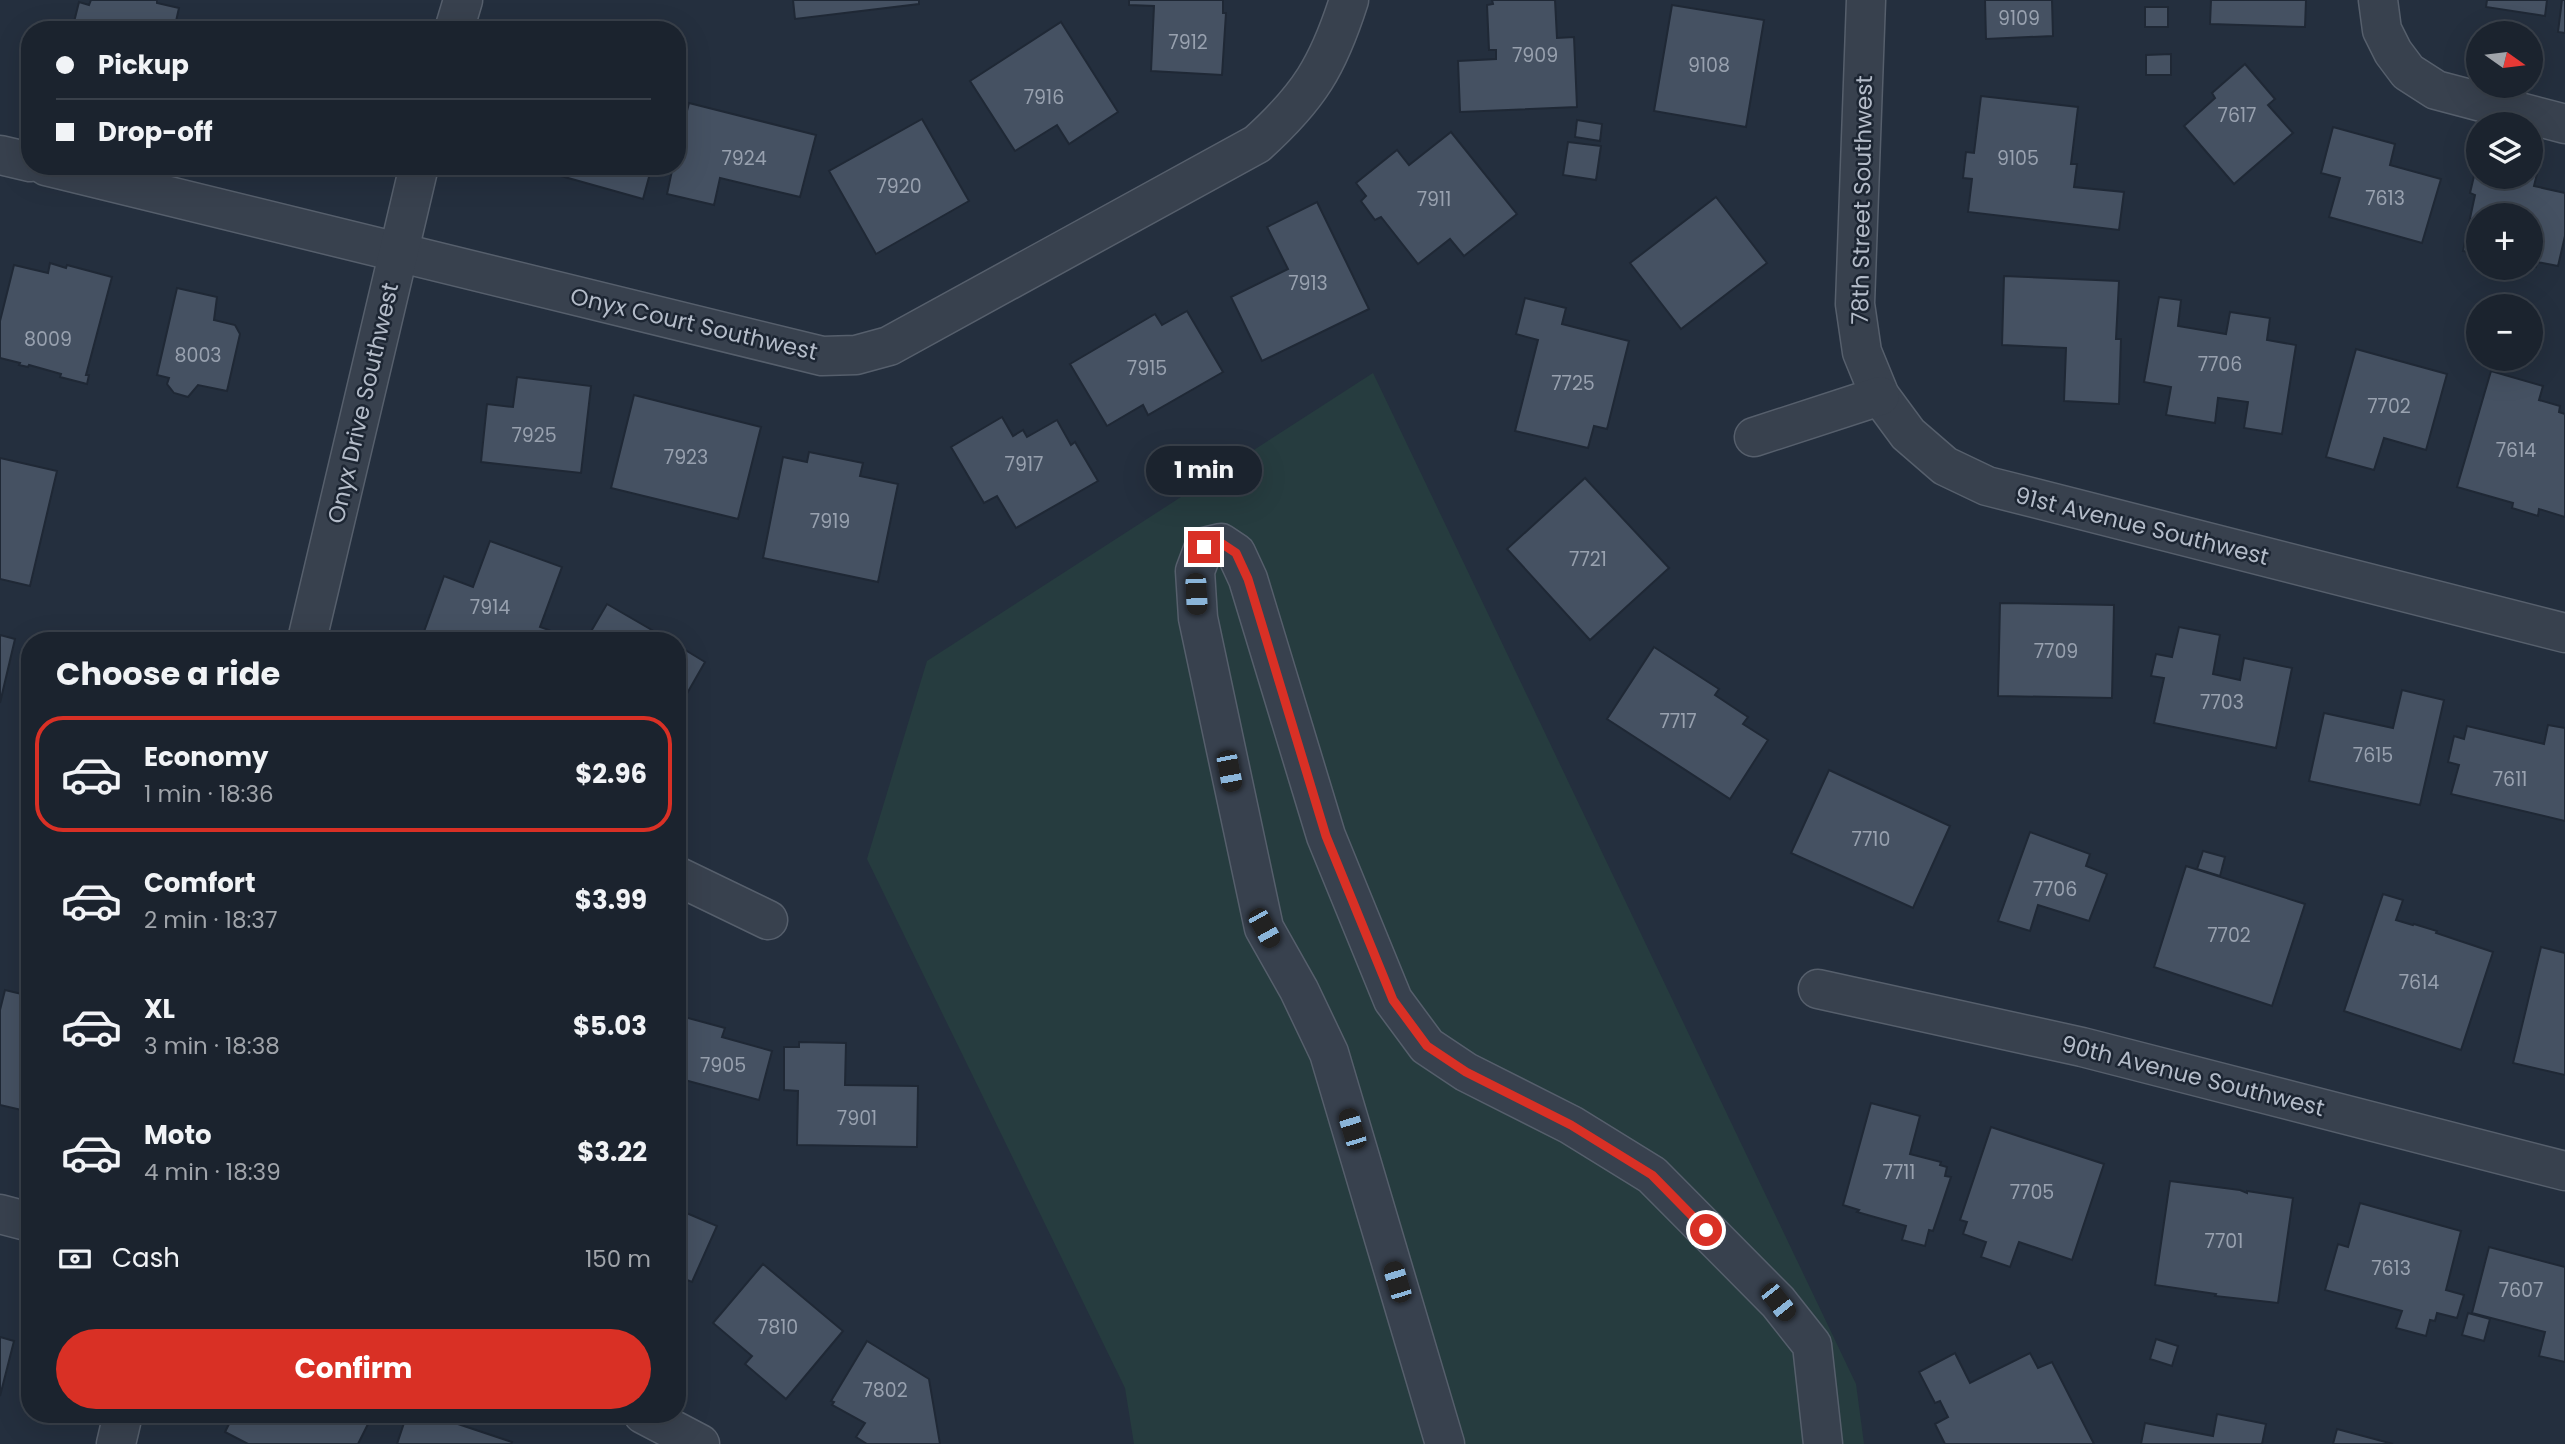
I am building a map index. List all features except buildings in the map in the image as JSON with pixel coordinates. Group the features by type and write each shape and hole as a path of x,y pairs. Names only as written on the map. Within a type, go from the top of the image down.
{"street":[{"path":"457,21 463,0"},
{"name":"Onyx Court Southwest","path":"83,175 822,356 856,355 889,346 1257,144 1307,93 1325,62 1349,0"},
{"name":"78th Street Southwest","path":"1866,0 1855,304 1862,352 1880,396"},
{"path":"2378,0 2382,30 2393,52 2408,72 2436,90 2565,124"},
{"path":"0,155 21,160"},
{"name":"Onyx Drive Southwest","path":"309,632 417,175"},
{"path":"1754,437 1880,396"},
{"name":"91st Avenue Southwest","path":"1880,396 1908,434 1935,458 1945,466 1987,486 2565,633"},
{"path":"1445,1444 1329,1053 1299,990 1264,928 1198,618 1195,571 1204,547 1221,543 1236,553 1248,579 1326,836 1393,1000 1427,1046 1466,1072 1571,1125 1652,1175 1778,1302 1812,1345 1824,1444"},
{"path":"686,880 768,920"},
{"name":"90th Avenue Southwest","path":"1818,989 2082,1047 2565,1171"},
{"path":"0,1214 21,1220"},
{"path":"116,1444 121,1423"},
{"path":"660,1423 700,1444"}],"green space":[{"path":"1373,373 1856,1384 1864,1444 1134,1444 1125,1388 867,859 927,661"}],"route":[{"path":"1204,547 1221,543 1236,553 1248,579 1326,836 1393,1000 1427,1046 1466,1072 1571,1125 1652,1175 1706,1230"}]}
